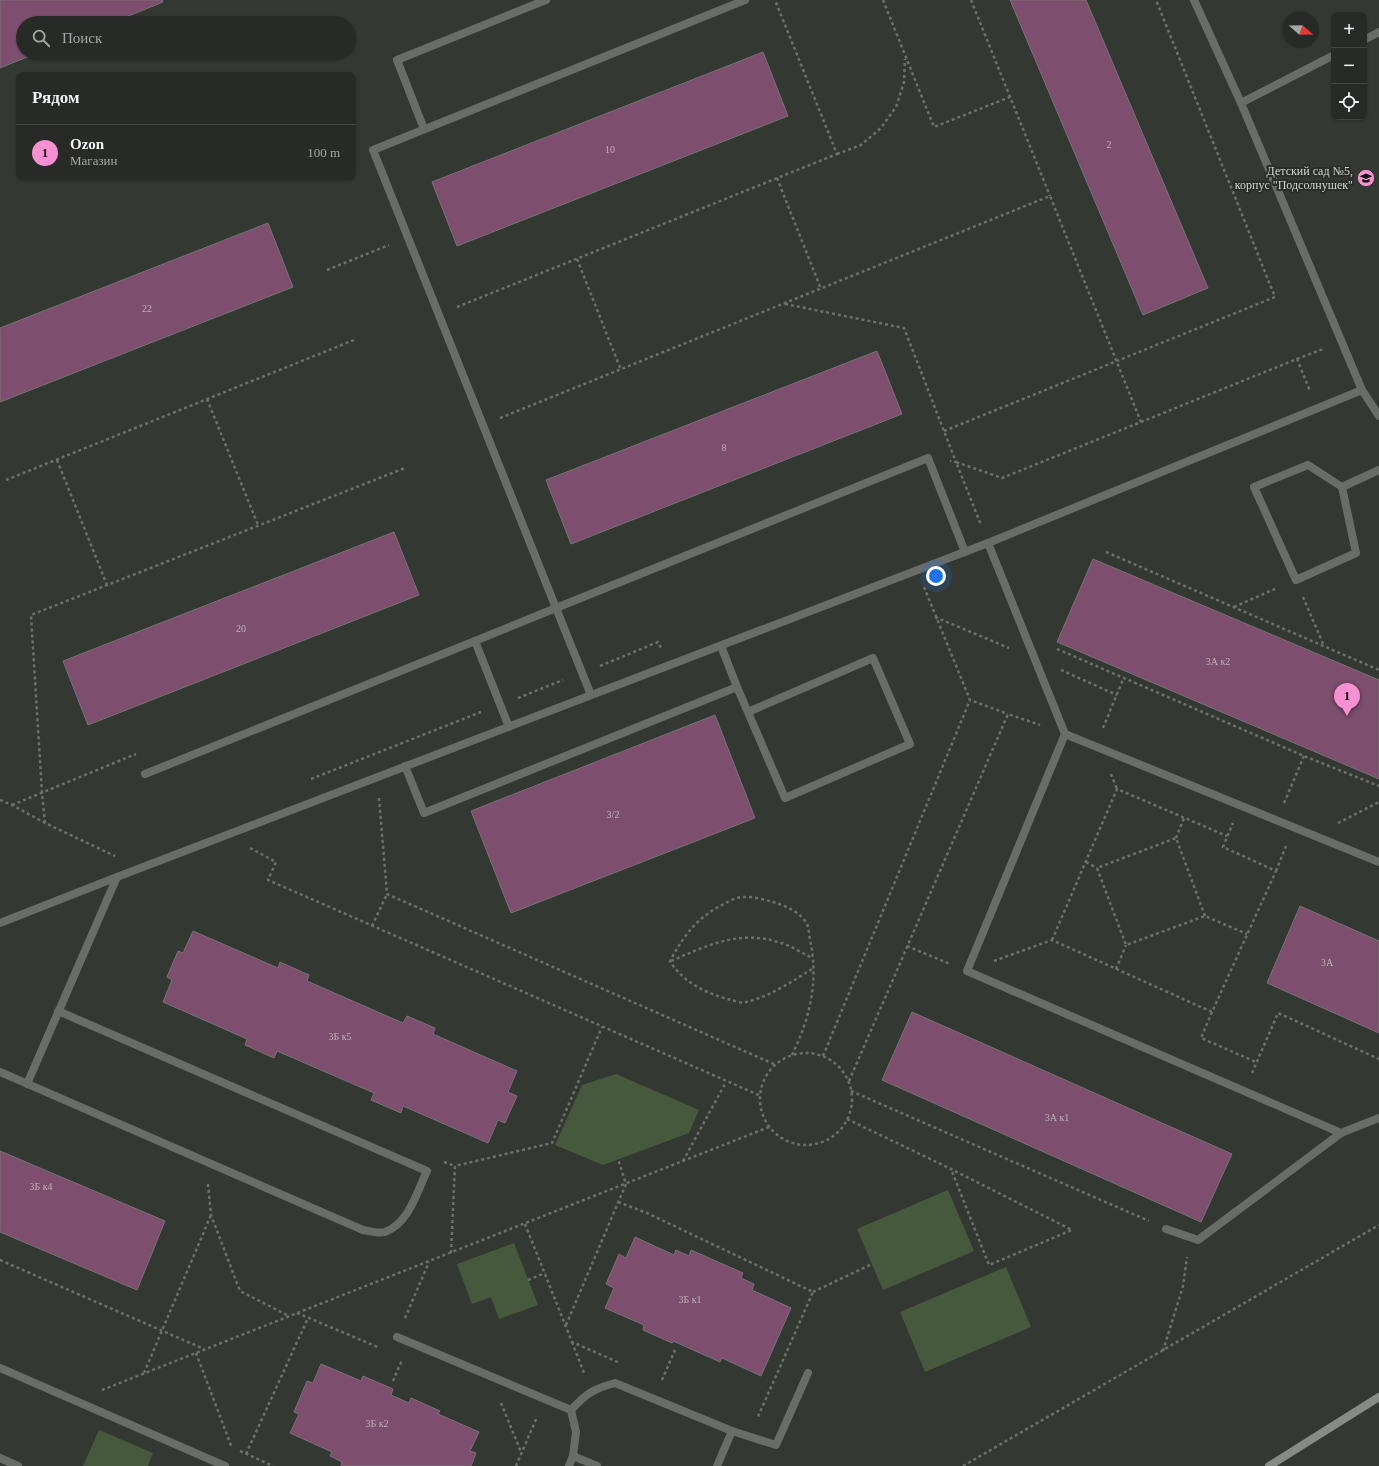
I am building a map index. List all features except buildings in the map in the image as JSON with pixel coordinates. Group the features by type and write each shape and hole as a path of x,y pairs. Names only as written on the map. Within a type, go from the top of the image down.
{"main road":[{"path":"1269,1466 1379,1397"}],"lane":[{"path":"424,129 397,60 546,0"},
{"path":"591,695 373,150 746,0"},
{"path":"1194,0 1241,102 1362,390 1379,416"},
{"path":"1367,38 1379,32"},
{"path":"1241,102 1331,57"},
{"path":"0,923 988,543 1362,390"},
{"path":"145,774 928,458 965,552"},
{"path":"1308,465 1342,487 1356,553 1296,580 1254,487 1308,465"},
{"path":"1342,487 1379,470"},
{"path":"988,543 1065,734 966,971 1341,1133"},
{"path":"475,641 509,726"},
{"path":"721,646 737,687 785,798 910,744 873,658 748,712"},
{"path":"405,766 424,813 737,687"},
{"path":"1065,734 1379,862"},
{"path":"27,1084 117,877"},
{"path":"0,1072 363,1230 384,1233 398,1224 410,1209 427,1171 58,1011"},
{"path":"1166,1229 1198,1240 1341,1133 1379,1118"},
{"path":"397,1337 571,1410"},
{"path":"0,1368 225,1466"},
{"path":"571,1410 583,1397 596,1388 615,1382 732,1431 776,1445 808,1373"},
{"path":"569,1466 573,1456 576,1432 571,1410"},
{"path":"717,1466 732,1431"},
{"path":"573,1456 597,1466"},
{"path":"0,1458 18,1466"}],"path":[{"path":"775,0 837,154"},
{"path":"883,0 934,127 1010,97"},
{"path":"971,0 1141,422"},
{"path":"944,431 1275,297 1156,0"},
{"path":"438,315 861,145 881,128 896,107 904,82 905,56"},
{"path":"776,178 821,289"},
{"path":"483,425 1050,196"},
{"path":"326,270 407,237"},
{"path":"577,259 621,370"},
{"path":"784,304 904,328 988,543"},
{"path":"6,480 354,340"},
{"path":"928,458 956,462 1002,478 1342,341"},
{"path":"1297,359 1317,408"},
{"path":"208,399 258,526"},
{"path":"57,460 107,585"},
{"path":"45,823 31,615 406,468"},
{"path":"1106,552 1379,670"},
{"path":"823,1056 970,700 918,570"},
{"path":"1234,607 1296,580 1324,646"},
{"path":"936,617 1117,695"},
{"path":"1057,649 1304,756 1379,786"},
{"path":"1095,746 1124,677"},
{"path":"970,700 1065,734"},
{"path":"849,1081 1008,714"},
{"path":"1277,820 1304,756"},
{"path":"372,927 387,894 377,777"},
{"path":"1052,940 1117,789 1227,836"},
{"path":"0,800 116,856"},
{"path":"1314,836 1379,802"},
{"path":"1241,806 1223,848 1276,871"},
{"path":"1184,818 1176,838 1205,916"},
{"path":"1256,1062 1201,1038 1294,828"},
{"path":"226,835 276,862 268,880 372,927 761,1096"},
{"path":"1097,868 1176,838"},
{"path":"1086,862 1097,868 1126,945 1116,969"},
{"path":"387,894 776,1065"},
{"path":"670,961 680,944 695,924 715,908 738,898 760,898 789,907 807,923 812,951 813,986 809,1012 800,1040 792,1055"},
{"path":"1126,945 1205,916 1247,934"},
{"path":"670,961 712,944 740,937 760,937 782,943 812,958"},
{"path":"907,946 966,971 1052,940 1212,1012"},
{"path":"670,961 676,970 698,988 723,998 745,1003 788,984 812,969"},
{"path":"1244,1091 1278,1013 1379,1059"},
{"path":"450,1253 455,1166 552,1143 602,1027"},
{"path":"813,1053 823,1056 838,1066 849,1081 852,1097 850,1114 847,1120 842,1128 830,1139 814,1145 797,1145 781,1138 770,1127 762,1112 761,1096 765,1079 776,1065 792,1055 813,1053"},
{"path":"683,1162 726,1082"},
{"path":"851,1091 1166,1229"},
{"path":"847,1120 951,1169 1072,1230 989,1265 951,1169"},
{"path":"75,1400 770,1127"},
{"path":"565,1326 626,1184 618,1160"},
{"path":"207,1184 212,1214 240,1291 289,1316"},
{"path":"618,1202 647,1214 813,1292"},
{"path":"144,1373 212,1214"},
{"path":"525,1224 592,1392"},
{"path":"963,1466 1379,1225"},
{"path":"1163,1351 1184,1286 1190,1237"},
{"path":"0,1260 205,1350"},
{"path":"397,1337 429,1262"},
{"path":"756,1422 813,1292 872,1264"},
{"path":"528,1280 545,1273"},
{"path":"246,1454 308,1318"},
{"path":"572,1342 625,1365"},
{"path":"654,1378 662,1381 675,1350"},
{"path":"196,1353 232,1448"},
{"path":"500,1399 522,1452"}],"green space":[{"path":"616,1074 699,1110 689,1133 603,1165 555,1145 582,1085"},
{"path":"948,1190 974,1251 883,1290 857,1229"},
{"path":"514,1243 538,1305 499,1319 491,1297 472,1304 457,1264"},
{"path":"1006,1267 1031,1327 925,1372 900,1312"},
{"path":"99,1430 153,1453 148,1466 83,1466"}],"place":[{"name":"Детский сад №5, корпус \"Подсолнушек\"","path":"1366,178"},
{"name":"Ozon","path":"1347,716"}]}
